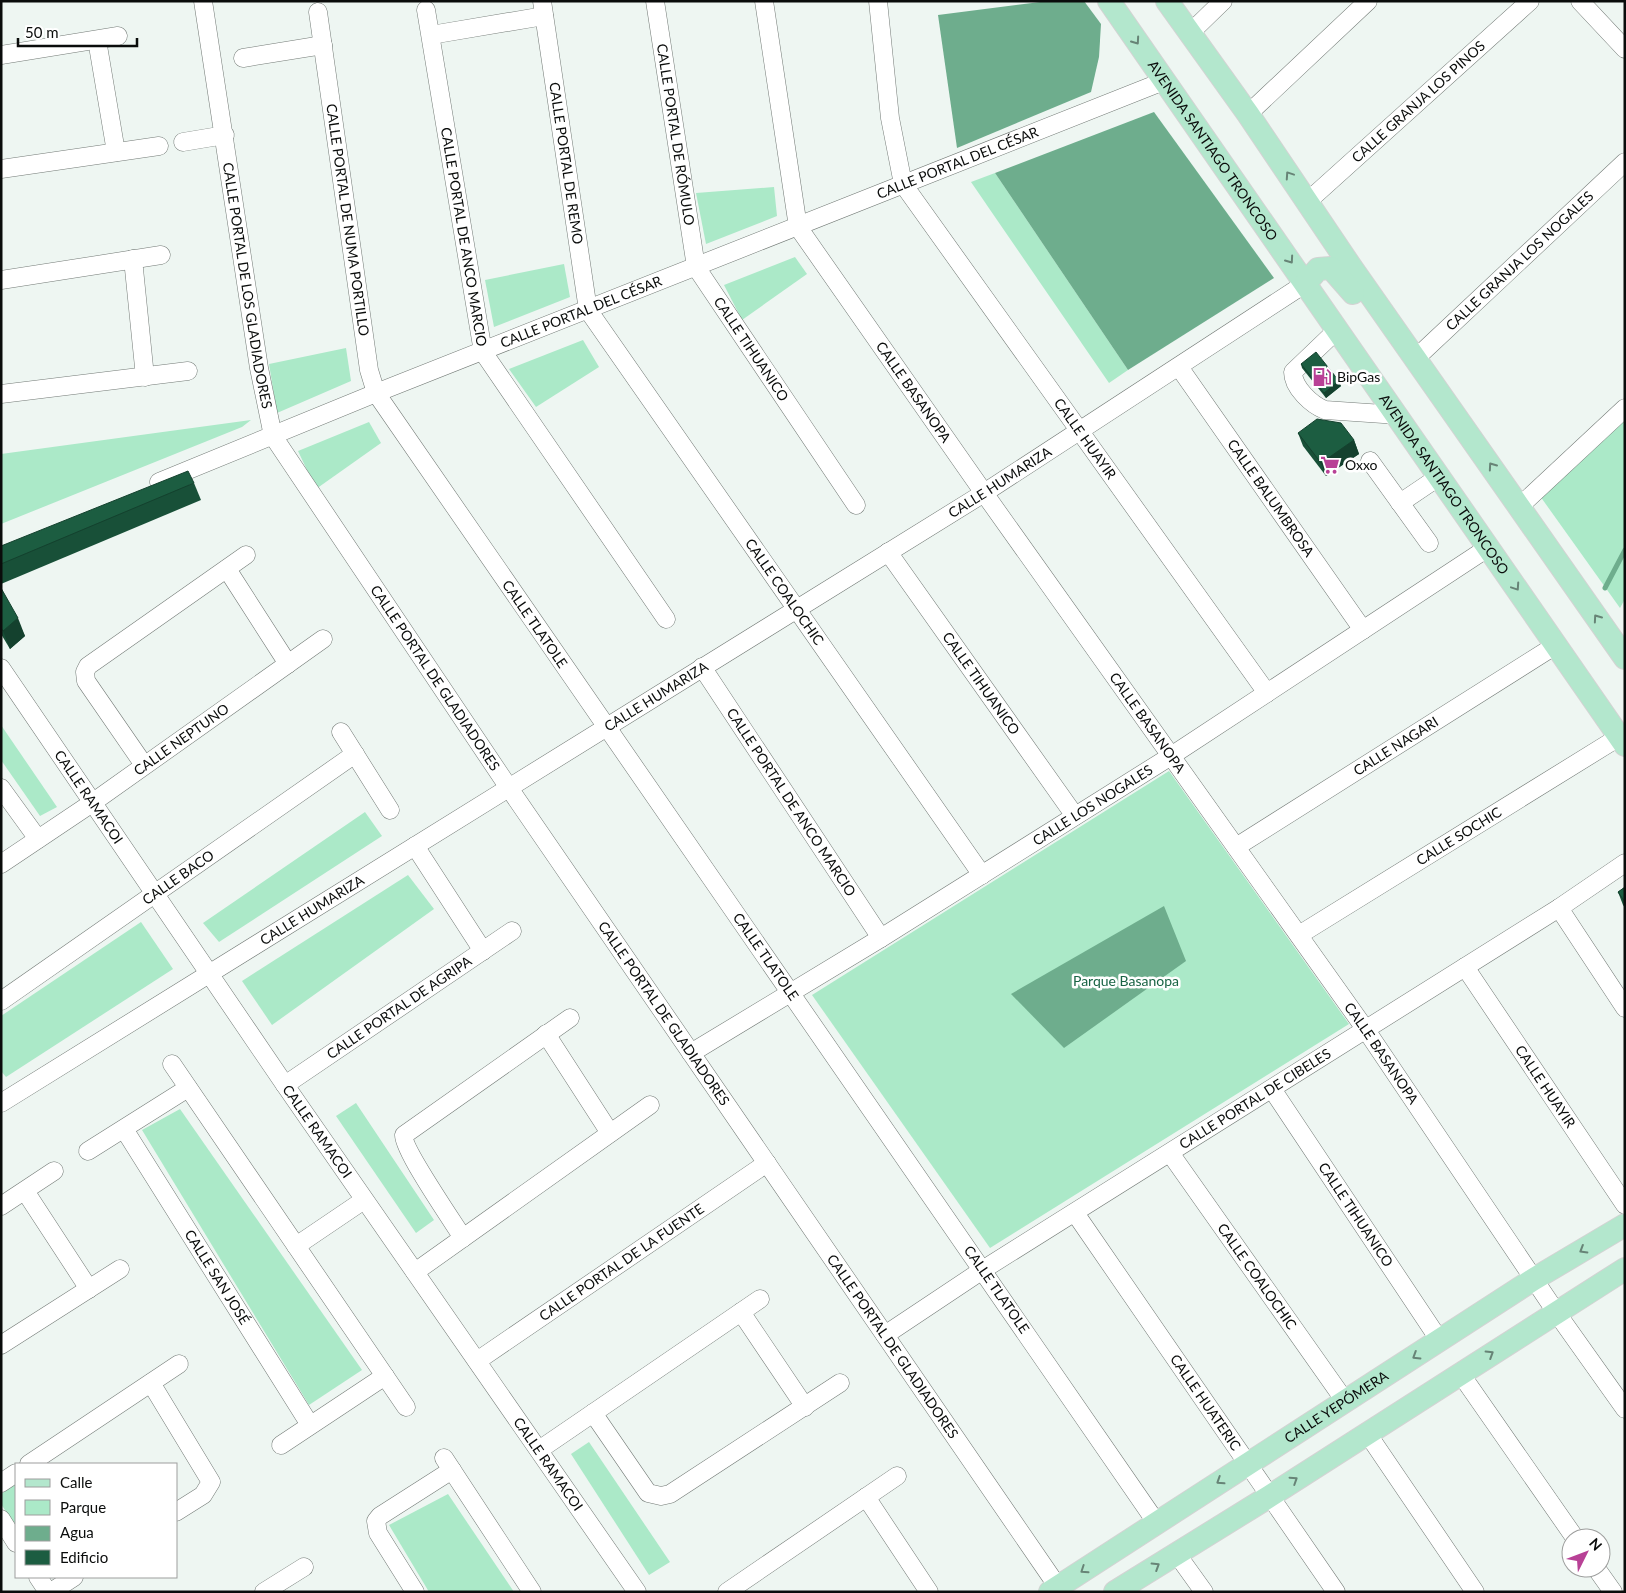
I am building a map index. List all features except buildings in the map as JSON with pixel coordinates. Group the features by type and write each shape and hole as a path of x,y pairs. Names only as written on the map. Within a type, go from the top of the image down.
{"main road":[{"name":"AVENIDA SANTIAGO TRONCOSO","path":"1109,1 1398,415 1622,741"},
{"path":"1167,1 1248,114 1307,202 1520,506 1623,648"},
{"path":"1306,283 1313,272 1323,267 1335,270 1420,377 1428,385 1437,388"},
{"name":"CALLE YEPÓMERA","path":"1054,1589 1534,1279 1625,1225"},
{"path":"1115,1592 1270,1496 1625,1269"}],"street":[{"name":"CALLE PORTAL DE LOS GLADIADORES","path":"203,1 225,135 259,368 273,436"},
{"name":"CALLE PORTAL DE RÓMULO","path":"656,1 696,267"},
{"name":"CALLE BASANOPA","path":"764,1 798,227 984,493 1366,1030 1556,1312 1625,1409"},
{"path":"878,1 890,118 903,184"},
{"path":"1190,33 1223,1"},
{"path":"1248,114 1368,1"},
{"name":"CALLE GRANJA LOS PINOS","path":"1307,202 1530,1"},
{"path":"1580,1 1625,49"},
{"name":"CALLE PORTAL DE REMO","path":"431,35 543,9 588,310"},
{"name":"CALLE PORTAL DE ANCO MARCIO","path":"426,10 483,352 666,619"},
{"name":"CALLE PORTAL DE NUMA PORTILLO","path":"318,12 367,360 376,393"},
{"path":"1,56 118,36"},
{"path":"97,40 116,152"},
{"path":"242,58 323,45"},
{"name":"CALLE PORTAL DEL CÉSAR","path":"146,488 376,393 1164,81"},
{"path":"183,142 225,135"},
{"path":"1,169 159,146"},
{"name":"CALLE GRANJA LOS NOGALES","path":"1416,358 1625,162"},
{"name":"CALLE HUAYIR","path":"903,184 1267,693"},
{"path":"1,280 161,255"},
{"path":"133,259 145,377"},
{"name":"CALLE TIHUANICO","path":"696,267 856,505"},
{"name":"CALLE HUMARIZA","path":"1,1103 984,493 1306,283"},
{"name":"CALLE COALOCHIC","path":"588,310 982,874"},
{"path":"1338,329 1293,372 1293,378 1308,400 1314,406 1325,410 1398,415"},
{"name":"CALLE BALUMBROSA","path":"1179,367 1363,630"},
{"path":"1,394 188,372"},
{"name":"CALLE TLATOLE","path":"376,393 605,728 984,1269 1156,1522"},
{"path":"1520,506 1625,408"},
{"name":"CALLE PORTAL DE GLADIADORES","path":"273,436 508,788 885,1335 1054,1589"},
{"path":"1370,461 1429,543"},
{"path":"1400,503 1440,476"},
{"name":"CALLE LOS NOGALES","path":"691,1053 881,938 1171,756 1489,547"},
{"name":"CALLE TIHUANICO","path":"888,552 1075,816"},
{"path":"144,765 86,680 85,672 93,661 246,555"},
{"path":"227,569 288,664"},
{"name":"CALLE NEPTUNO","path":"1,864 92,803 323,639"},
{"name":"CALLE NAGARI","path":"1236,847 1556,645"},
{"name":"CALLE RAMACOI","path":"1,668 364,1200 637,1592"},
{"name":"CALLE PORTAL DE ANCO MARCIO","path":"702,668 881,938"},
{"path":"341,732 390,810"},
{"name":"CALLE SOCHIC","path":"1299,935 1622,741"},
{"name":"CALLE BACO","path":"1,1001 355,754"},
{"path":"1,788 38,839"},
{"path":"415,846 482,951"},
{"name":"CALLE PORTAL DE CIBELES","path":"885,1335 984,1269 1559,908 1625,863"},
{"path":"1559,908 1625,1008"},
{"name":"CALLE PORTAL DE AGRIPA","path":"285,1085 512,931"},
{"name":"CALLE HUAYIR","path":"1465,967 1625,1205"},
{"path":"463,1238 411,1154 404,1135 570,1018"},
{"path":"546,1034 610,1133"},
{"path":"172,1064 406,1406"},
{"path":"88,1151 188,1088"},
{"name":"CALLE TIHUANICO","path":"1272,1089 1440,1341"},
{"path":"415,1272 650,1105"},
{"name":"CALLE SAN JOSÉ","path":"124,1129 310,1425"},
{"name":"CALLE COALOCHIC","path":"1170,1153 1344,1401"},
{"name":"CALLE PORTAL DE LA FUENTE","path":"477,1361 767,1164"},
{"path":"1,1206 54,1171"},
{"path":"25,1191 89,1289"},
{"path":"296,1246 364,1200"},
{"name":"CALLE HUATERIC","path":"1075,1213 1336,1592"},
{"path":"1,1345 120,1269"},
{"path":"539,1450 760,1299"},
{"path":"741,1312 805,1407"},
{"path":"31,1463 179,1364"},
{"path":"1460,1373 1568,1528"},
{"path":"281,1445 385,1376"},
{"path":"151,1383 211,1482 203,1495 178,1511"},
{"path":"593,1413 648,1493 661,1496 670,1494 840,1384"},
{"path":"1367,1433 1475,1592"},
{"path":"415,1592 378,1534 376,1521 448,1464 532,1592"},
{"path":"1,1483 15,1474"},
{"path":"727,1592 896,1476"},
{"path":"866,1497 929,1592"},
{"path":"1,1519 15,1540"},
{"path":"1176,1553 1204,1592"},
{"path":"272,1590 304,1567"},
{"path":"39,1578 49,1592 72,1578"},
{"path":"1603,1578 1613,1592"}],"green space":[{"path":"995,173 1128,370 1109,383 971,182"},
{"path":"774,187 777,216 706,244 696,193"},
{"path":"795,257 807,274 742,320 724,285"},
{"path":"564,264 570,297 494,327 485,280"},
{"path":"583,340 599,367 536,407 509,369"},
{"path":"346,348 351,381 277,413 269,364"},
{"path":"1625,416 1625,599 1620,608 1540,496"},
{"path":"251,420 242,427 1,524 1,454"},
{"path":"369,422 381,443 316,489 298,451"},
{"path":"1,725 57,807 40,816 1,760"},
{"name":"Parque Basanopa","path":"1169,771 1349,1024 990,1248 812,995"},
{"path":"365,812 382,836 219,942 203,923"},
{"path":"408,875 434,909 272,1025 242,981"},
{"path":"141,922 173,969 6,1077 1,1071 1,1016"},
{"path":"356,1103 434,1220 416,1233 336,1116"},
{"path":"180,1109 362,1370 309,1405 142,1130"},
{"path":"589,1442 670,1562 649,1575 571,1454"},
{"path":"15,1485 15,1525 1,1504 1,1494"},
{"path":"448,1494 514,1592 429,1592 389,1525"}],"water":[{"path":"1048,1 1084,1 1101,24 1099,57 1091,92 957,148 938,15"},
{"path":"1154,112 1274,278 1128,370 995,173"},
{"path":"1164,906 1186,961 1064,1048 1011,994"}],"waterway":[{"path":"1605,588 1625,550"}],"place":[{"name":"BipGas","path":"1322,377"},
{"name":"Oxxo","path":"1330,465"}]}
